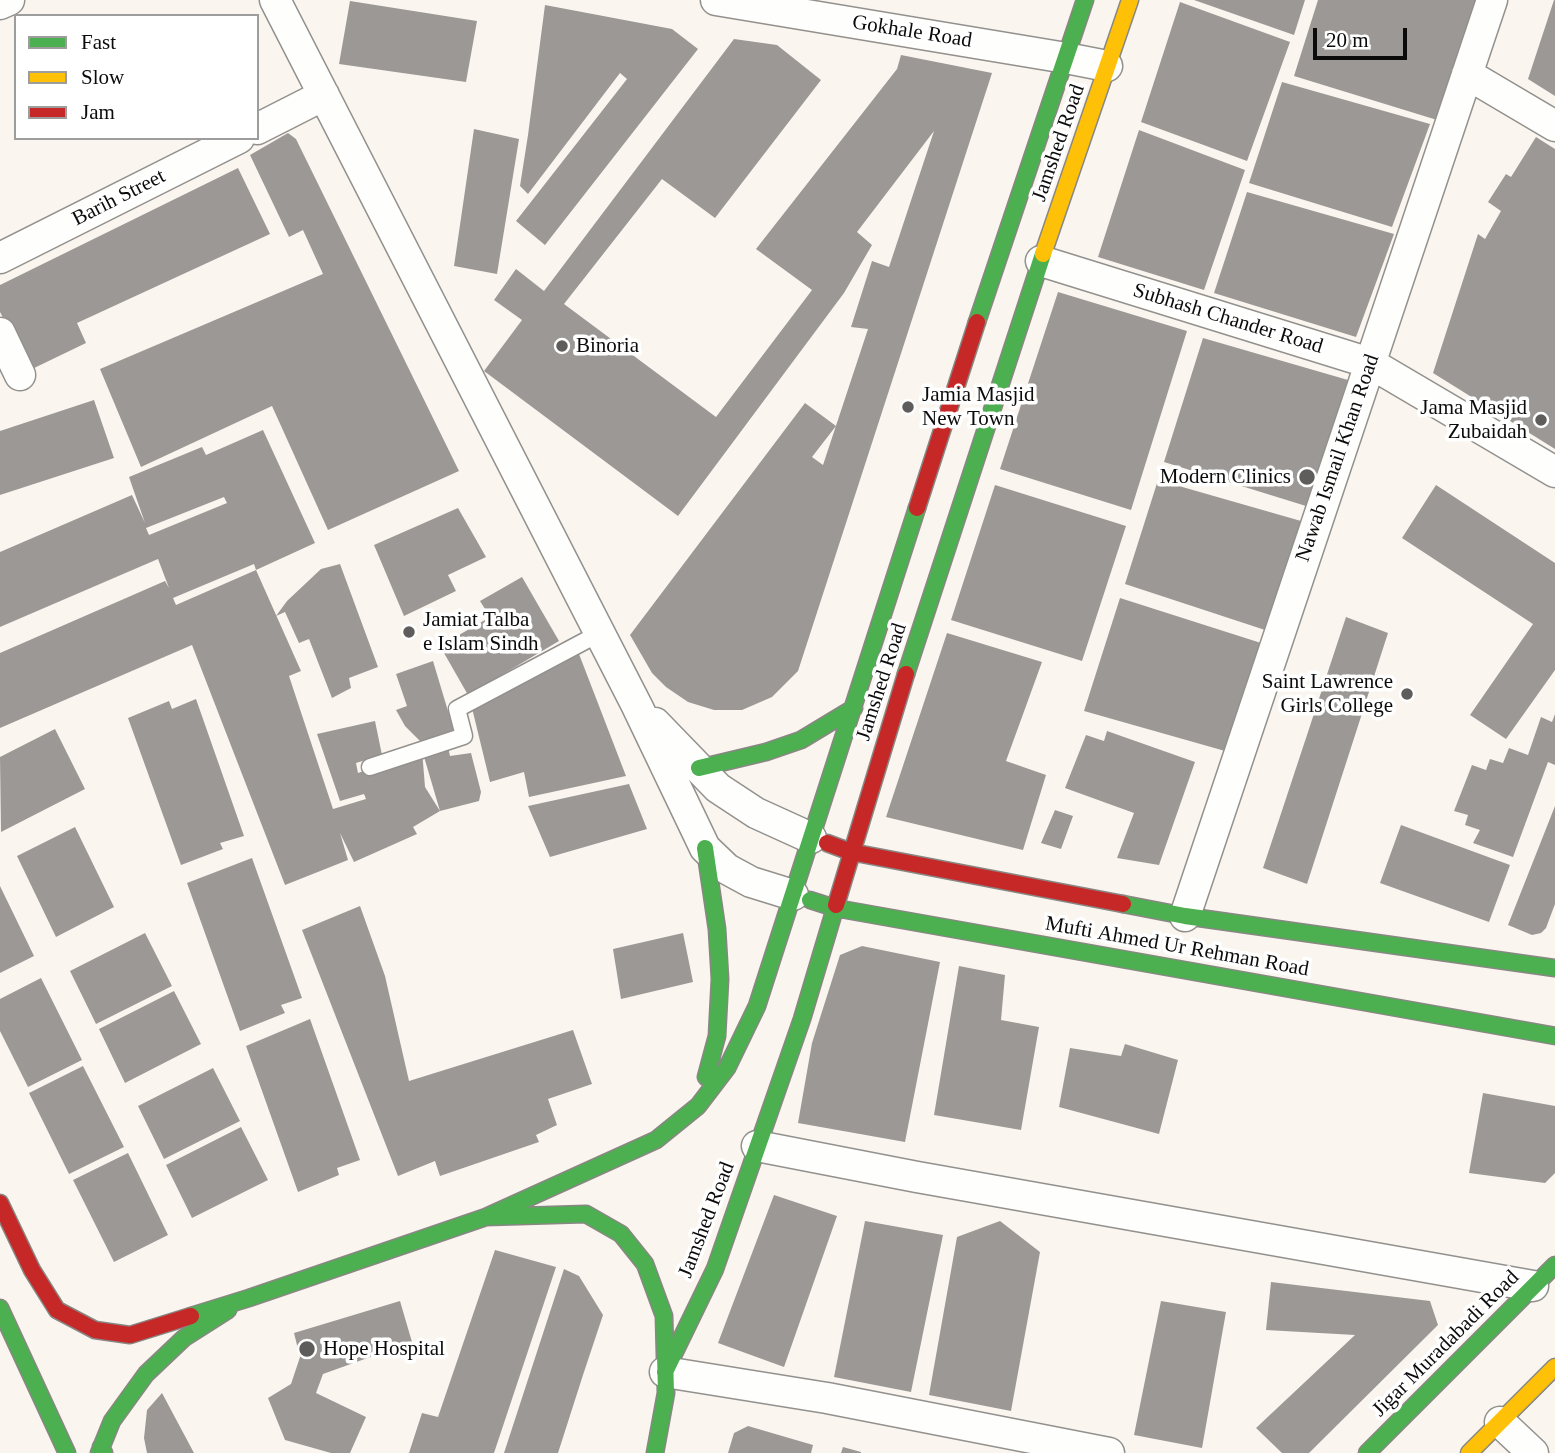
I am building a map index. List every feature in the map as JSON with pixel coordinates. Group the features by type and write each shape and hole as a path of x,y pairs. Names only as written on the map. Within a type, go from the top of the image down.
{"main road":[{"name":"Jamshed Road","path":"486,1217 656,1140 698,1107 727,1069 757,1006 983,304 1085,0"},
{"name":"Jamshed Road","path":"644,1447 665,1382 715,1269 802,1019 892,717 1041,261 1130,0"},
{"path":"699,768 766,752 800,740 853,708"},
{"name":"Mufti Ahmed Ur Rehman Road","path":"811,838 851,852 1185,916 1555,968"},
{"path":"698,1107 717,1036 720,979 717,929 705,848"},
{"name":"Mufti Ahmed Ur Rehman Road","path":"793,895 835,908 1555,1036"},
{"path":"0,1203 32,1270 57,1310 95,1330 130,1335 249,1298 486,1217 586,1214 621,1234 645,1264 664,1316 665,1382 655,1453"},
{"name":"Jigar Muradabadi Road","path":"1367,1453 1555,1265"},
{"path":"101,1451 111,1421 153,1367 184,1338 249,1298"},
{"path":"0,1308 67,1453"},
{"path":"1469,1453 1555,1367"}],"street":[{"path":"0,5 9,0"},
{"path":"275,0 600,633 705,848 727,869 751,882 793,895"},
{"name":"Gokhale Road","path":"716,0 1107,66"},
{"name":"Nawab Ismail Khan Road","path":"1185,916 1492,0"},
{"path":"1467,74 1555,126"},
{"path":"259,128 324,95"},
{"name":"Barih Street","path":"0,258 235,140"},
{"name":"Subhash Chander Road","path":"1041,261 1370,363 1555,472"},
{"path":"0,333 20,375"},
{"path":"637,706 718,788 756,813 811,838"},
{"path":"757,1146 917,1177 1533,1286"},
{"path":"665,1382 827,1398 1110,1453"},
{"path":"1500,1422 1533,1453"}],"lane":[{"path":"370,766 464,736 457,709 600,633"}],"building":[{"path":"1194,0 1305,0 1294,35"},
{"path":"1318,0 1478,0 1437,120 1294,76"},
{"path":"1555,0 1555,96 1528,79"},
{"path":"350,1 477,21 466,82 339,64"},
{"path":"1180,2 1290,42 1247,161 1141,122"},
{"path":"545,5 672,29 698,49 545,245 516,221 627,79 620,73 528,194 520,186"},
{"path":"734,39 777,45 821,80 715,218 662,179 564,304 716,417 812,290 756,249 897,69 901,55 992,73 798,671 772,697 742,710 714,710 688,702 666,687 652,673 630,635 805,403 836,426 868,329 851,327 872,261 889,267 934,131 857,232 872,245 844,293 678,516 484,371 522,320 494,300 516,269 544,291","holes":["836,426 823,465 812,457"]},
{"path":"1282,82 1430,124 1392,227 1249,183"},
{"path":"474,129 519,139 497,274 454,266"},
{"path":"1139,130 1245,170 1204,290 1098,257"},
{"path":"288,133 296,139 459,471 328,530 272,406 141,467 100,369 323,274 303,230 289,237 250,155"},
{"path":"1536,137 1555,149 1555,449 1433,373 1478,234 1485,239 1501,211 1488,202 1506,174 1511,177"},
{"path":"238,168 270,234 77,323 86,343 30,370 0,312 0,285"},
{"path":"1247,192 1394,234 1356,337 1214,293"},
{"path":"1058,292 1187,331 1131,510 1000,469"},
{"path":"1203,338 1348,380 1306,506 1164,462"},
{"path":"94,400 114,458 0,495 0,431"},
{"path":"263,430 315,543 256,570 301,671 289,676 333,809 366,799 364,794 340,801 317,734 375,721 382,755 356,763 358,773 422,750 425,787 440,811 413,827 417,834 354,862 340,833 348,860 285,885 192,645 0,728 0,653 165,581 169,588 158,559 0,627 0,552 132,495 145,523 129,477 202,447 206,455","holes":["224,497 227,503 149,535 146,528","254,564 256,570 176,605 173,598"]},
{"path":"1158,480 1301,521 1265,630 1125,584"},
{"path":"995,485 1126,526 1082,661 951,620"},
{"path":"1436,485 1555,563 1555,670 1506,739 1470,715 1533,624 1402,538"},
{"path":"458,508 486,557 448,575 456,591 404,616 374,545"},
{"path":"340,564 378,667 349,678 351,688 332,698 309,639 299,643 285,612 276,616 287,601 321,569"},
{"path":"522,577 559,641 468,695 440,646 490,617 480,601"},
{"path":"1120,598 1261,643 1225,751 1084,711"},
{"path":"1346,617 1388,633 1307,884 1263,868"},
{"path":"947,633 1042,662 1006,761 1046,775 1023,850 886,817"},
{"path":"579,654 626,776 529,797 524,772 490,782 471,704"},
{"path":"433,661 454,731 420,741 405,726 396,710 407,706 396,674"},
{"path":"196,699 244,836 220,843 223,849 181,865 128,718 169,701 172,709"},
{"path":"1555,714 1555,765 1548,762 1513,857 1473,843 1480,830 1465,825 1468,815 1454,811 1472,765 1486,770 1490,759 1503,763 1509,748 1528,755 1541,717 1552,722"},
{"path":"55,729 85,789 1,832 0,757"},
{"path":"1107,731 1195,762 1159,865 1117,858 1134,813 1065,788 1086,735 1104,741"},
{"path":"447,742 450,756 471,753 481,792 479,801 440,811 422,750"},
{"path":"629,784 647,829 550,857 528,806"},
{"path":"1555,806 1555,904 1546,928 1541,933 1532,935 1508,925"},
{"path":"1055,810 1073,816 1061,849 1041,843"},
{"path":"1401,825 1510,865 1489,922 1380,883"},
{"path":"75,827 114,907 56,937 17,856"},
{"path":"252,858 302,998 281,1005 285,1013 240,1031 187,883"},
{"path":"0,886 34,956 0,973"},
{"path":"360,906 385,976 409,1081 573,1030 592,1084 548,1099 557,1125 536,1135 539,1142 440,1176 435,1161 398,1176 302,930"},
{"path":"145,933 172,986 96,1024 70,971"},
{"path":"683,933 693,982 621,999 613,949"},
{"path":"862,946 940,962 905,1142 798,1123 812,1043 840,955"},
{"path":"959,966 1005,975 1001,1020 1039,1027 1021,1130 934,1115"},
{"path":"41,978 82,1060 28,1087 0,1031 0,999"},
{"path":"174,991 201,1044 125,1083 99,1029"},
{"path":"310,1019 360,1160 337,1168 339,1175 298,1192 246,1046"},
{"path":"1125,1044 1178,1060 1159,1134 1059,1107 1070,1048 1121,1056"},
{"path":"83,1066 124,1147 69,1174 29,1093"},
{"path":"213,1068 240,1121 164,1159 138,1106"},
{"path":"1483,1093 1555,1106 1555,1173 1545,1183 1469,1173"},
{"path":"241,1127 268,1180 192,1218 166,1165"},
{"path":"128,1153 168,1235 114,1262 73,1180"},
{"path":"774,1195 837,1216 784,1367 718,1343"},
{"path":"865,1221 943,1235 911,1392 834,1377"},
{"path":"1000,1221 1040,1252 1011,1411 929,1395 957,1237"},
{"path":"495,1250 556,1267 494,1453 409,1453 422,1413 438,1417"},
{"path":"564,1269 579,1276 603,1315 558,1453 504,1453"},
{"path":"1271,1282 1430,1301 1438,1325 1309,1453 1282,1453 1256,1428 1355,1335 1266,1330"},
{"path":"400,1301 412,1342 323,1374 316,1393 366,1417 350,1453 331,1453 285,1440 268,1398 291,1384 300,1357 294,1333"},
{"path":"1161,1301 1226,1312 1202,1448 1134,1435"},
{"path":"162,1393 194,1453 147,1453 144,1438 147,1410"},
{"path":"748,1426 813,1445 811,1453 728,1453 734,1433"},
{"path":"843,1447 861,1452 861,1453 841,1453"}],"traffic: fast":[{"path":"977,322 1085,0"},
{"path":"906,674 1043,254"},
{"path":"486,1217 656,1140 698,1106 727,1068 757,1006 917,508"},
{"path":"699,768 766,752 801,740 854,708"},
{"path":"705,848 717,929 720,979 717,1036 706,1077"},
{"path":"810,900 835,908 1555,1036"},
{"path":"1123,904 1185,916 1555,968"},
{"path":"665,1372 715,1269 802,1019 836,905"},
{"path":"191,1316 486,1217 586,1214 621,1234 645,1264 664,1316 666,1393 655,1453"},
{"path":"1367,1453 1555,1265"},
{"path":"0,1308 67,1453"},
{"path":"99,1453 112,1421 146,1374 184,1338 228,1310"},
{"path":"101,1447 104,1453"}],"traffic: slow":[{"path":"1043,254 1130,0"},
{"path":"1469,1453 1555,1367"}],"traffic: jam":[{"path":"917,508 977,322"},
{"path":"836,905 906,674"},
{"path":"827,843 851,852 1123,904"},
{"path":"0,1203 32,1270 57,1310 95,1330 130,1335 191,1316"}],"place":[{"name":"Binoria","path":"562,346"},
{"name":"Jamia Masjid New Town","path":"908,407"},
{"name":"Jama Masjid Zubaidah","path":"1541,420"},
{"name":"Modern Clinics","path":"1307,477"},
{"name":"Jamiat Talba e Islam Sindh","path":"409,632"},
{"name":"Saint Lawrence Girls College","path":"1407,694"},
{"name":"Hope Hospital","path":"307,1349"}]}
